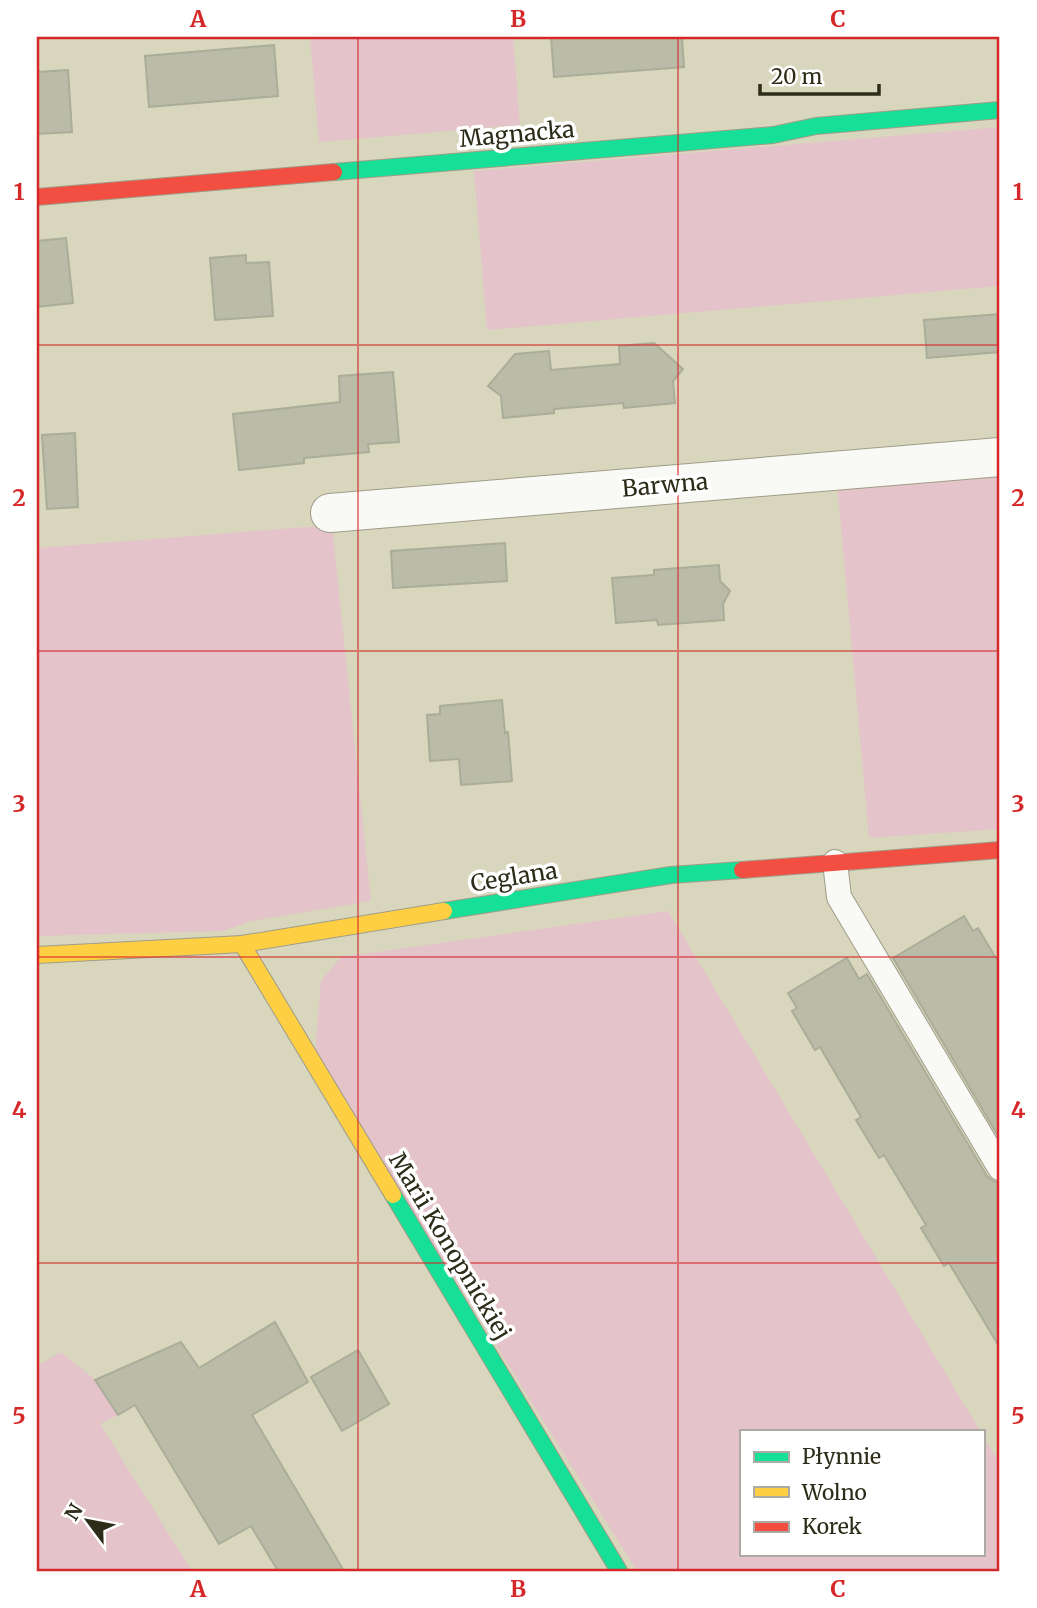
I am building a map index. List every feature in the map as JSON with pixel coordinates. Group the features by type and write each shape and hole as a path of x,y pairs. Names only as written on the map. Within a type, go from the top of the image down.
{"street":[{"name":"Magnacka","path":"37,197 773,135 816,125 1000,110"},
{"name":"Barwna","path":"330,513 1000,457"},
{"name":"Ceglana","path":"37,955 242,944 671,874 1000,850"},
{"name":"Marii Konopnickiej","path":"242,944 619,1571"}],"lane":[{"path":"835,862 839,897 1000,1168"}],"shaded area":[{"path":"310,37 513,37 520,125 319,142"},
{"path":"1000,127 1000,286 487,330 474,171"},
{"path":"1000,470 1000,829 869,838 837,483"},
{"path":"332,525 371,901 251,921 223,931 37,936 37,548"},
{"path":"668,911 979,1430 740,1430 740,1556 984,1556 984,1438 1000,1465 1000,1571 637,1571 315,1055 321,981 341,957"},
{"path":"61,1352 95,1380 118,1415 100,1424 192,1571 37,1571 37,1366"}],"building":[{"path":"551,37 682,37 684,67 554,77"},
{"path":"274,45 278,96 149,107 145,56"},
{"path":"68,70 72,132 37,134 37,72"},
{"path":"66,238 73,303 37,307 37,241"},
{"path":"246,255 246,263 269,262 273,316 215,320 210,258"},
{"path":"1000,314 1000,352 927,358 924,320"},
{"path":"654,343 683,369 673,381 675,403 624,408 623,403 554,409 554,413 503,418 501,396 488,386 515,354 549,351 551,370 620,364 619,346"},
{"path":"393,372 399,442 368,444 369,452 304,458 304,463 239,470 233,414 340,402 339,376"},
{"path":"75,433 78,507 47,509 42,435"},
{"path":"505,543 507,581 393,588 391,551"},
{"path":"719,565 720,581 730,591 723,604 724,620 658,625 657,620 616,623 612,578 654,575 654,570"},
{"path":"502,700 512,781 461,785 459,759 430,761 427,715 440,714 440,706"},
{"path":"964,916 973,931 978,928 1000,965 1000,1139 893,958"},
{"path":"847,958 859,979 867,974 987,1176 1000,1183 1000,1348 949,1263 944,1266 921,1228 926,1225 884,1155 879,1158 856,1120 861,1117 820,1047 815,1050 792,1011 797,1008 788,993"},
{"path":"275,1322 308,1382 252,1415 344,1571 278,1571 251,1526 219,1544 135,1405 118,1415 95,1380 181,1342 199,1368"},
{"path":"358,1350 389,1404 342,1431 311,1377"}],"traffic: fast":[{"path":"334,172 773,135 816,126 1000,110"},
{"path":"444,911 671,875 742,870"},
{"path":"393,1195 619,1571"}],"traffic: slow":[{"path":"37,955 242,944 444,911"},
{"path":"242,944 393,1195"}],"traffic: jam":[{"path":"37,197 334,172"},
{"path":"742,870 1000,850"}]}
